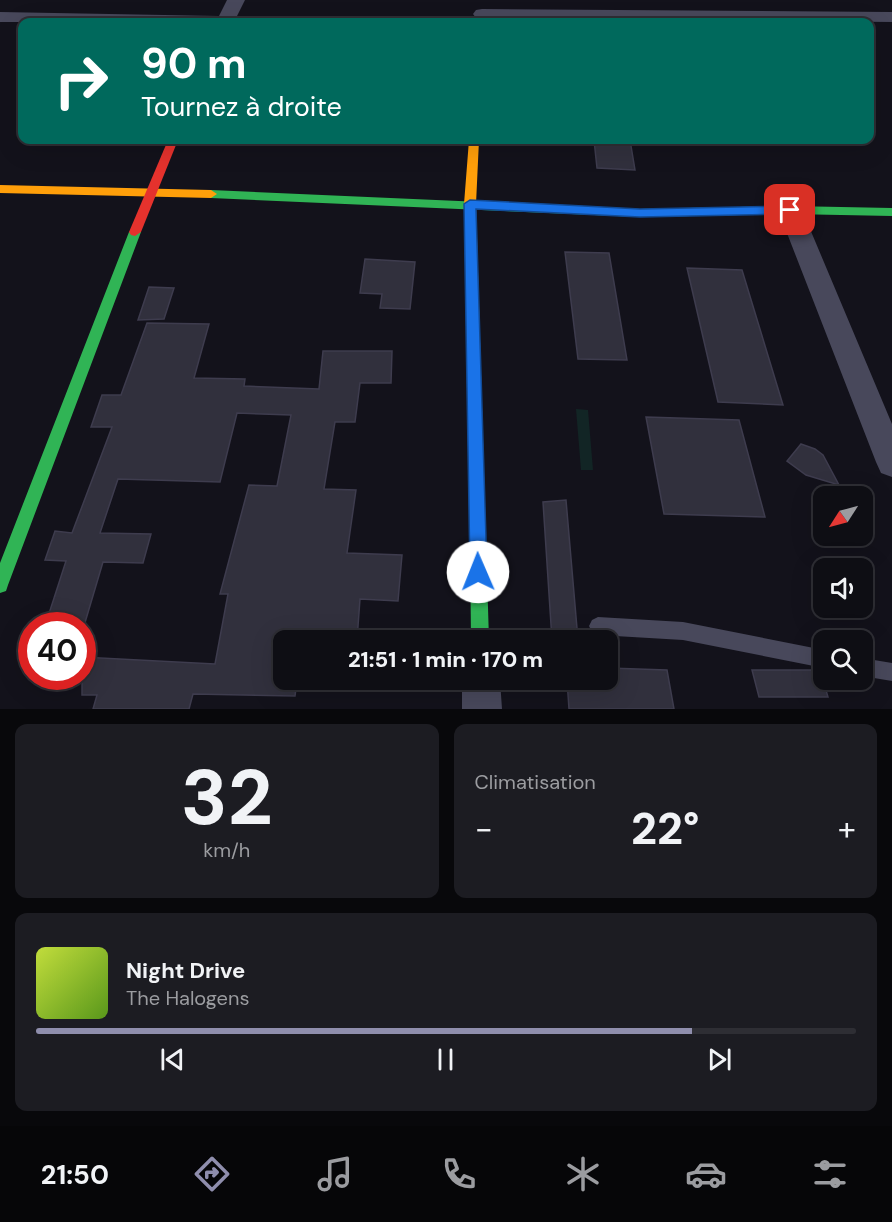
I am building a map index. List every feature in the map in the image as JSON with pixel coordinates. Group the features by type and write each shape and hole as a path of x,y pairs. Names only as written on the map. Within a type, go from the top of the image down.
{"street":[{"path":"227,18 236,0"},
{"path":"482,12 892,17"},
{"path":"0,17 45,18"},
{"path":"0,585 151,191 172,144"},
{"path":"474,144 470,204 480,630"},
{"path":"0,189 151,191 640,213 790,210 892,212"},
{"path":"790,210 892,462"},
{"path":"481,690 482,709"}],"lane":[{"path":"598,626 683,631 813,657"},
{"path":"873,669 892,672"}],"green space":[{"path":"576,409 588,410 593,470 581,470"}],"building":[{"path":"594,144 631,144 635,170 597,168"},
{"path":"565,252 609,253 627,360 578,359"},
{"path":"365,259 415,262 410,309 380,308 382,294 360,293"},
{"path":"687,268 742,270 783,405 718,402"},
{"path":"149,287 174,288 164,319 138,320"},
{"path":"147,323 209,324 194,378 245,379 244,386 319,389 323,351 392,351 391,383 360,383 355,422 335,422 324,489 356,490 347,553 402,555 398,601 360,599 358,630 273,630 273,690 296,690 295,696 193,694 189,709 93,709 97,695 82,695 82,690 96,690 96,658 215,664 228,594 220,594 249,485 277,486 291,415 237,413 220,482 118,479 100,533 151,534 143,563 103,562 88,612 50,612 66,561 45,560 55,531 72,533 112,427 91,427 102,395 121,395"},
{"path":"646,417 739,420 765,517 664,514"},
{"path":"801,444 823,455 839,485 806,475 787,461"},
{"path":"566,500 577,630 551,630 543,502"},
{"path":"618,668 667,670 674,709 569,709 568,690 618,690"},
{"path":"752,670 813,670 813,690 826,690 828,697 759,697"}],"traffic: fast":[{"path":"211,194 640,213 790,210 892,212"},
{"path":"0,585 135,232"},
{"path":"478,543 480,630"}],"traffic: slow":[{"path":"474,144 470,204 478,543"},
{"path":"0,189 211,194"}],"traffic: jam":[{"path":"135,232 171,144"}],"route":[{"path":"478,572 470,204 640,213 790,210"}]}
